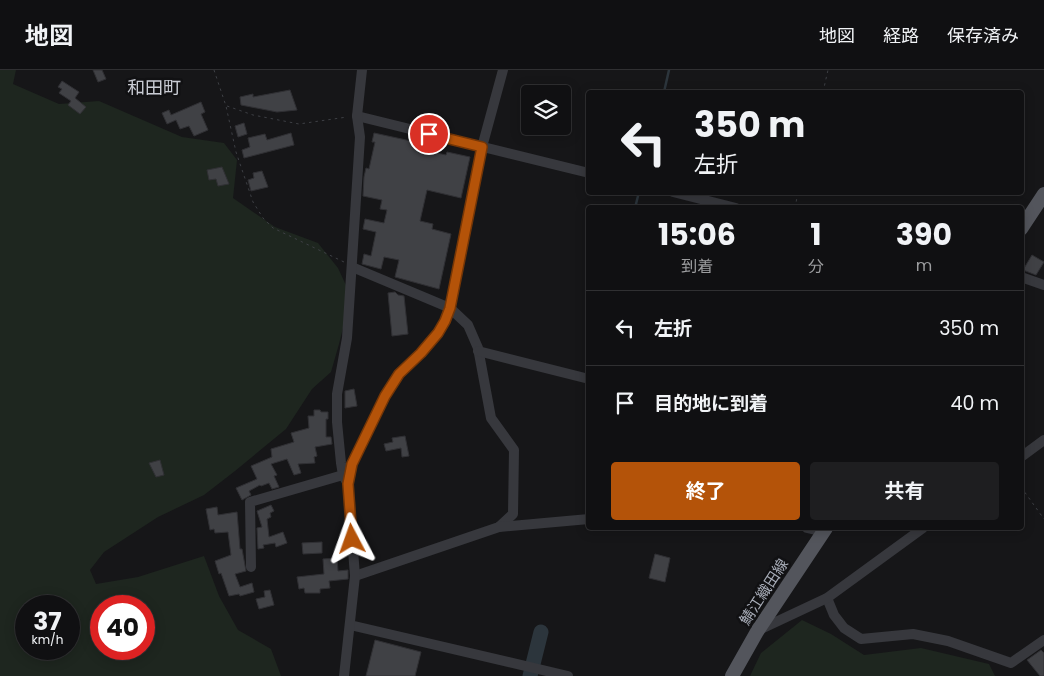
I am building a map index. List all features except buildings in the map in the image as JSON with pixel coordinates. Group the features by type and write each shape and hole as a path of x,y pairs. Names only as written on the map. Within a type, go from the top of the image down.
{"main road":[{"path":"1024,224 1044,194"},
{"name":"鯖江織田線","path":"732,676 758,630 825,530"}],"street":[{"path":"344,676 355,576 346,479 337,422 337,394 346,338 352,267 360,137 357,116 362,70"},
{"path":"346,479 385,396 399,374 438,333 450,308 482,147 503,70"},
{"path":"357,116 586,172"},
{"path":"685,195 724,205"},
{"path":"352,267 450,308 468,325 478,351 491,418 514,450 512,514 499,528"},
{"path":"1024,278 1044,285"},
{"path":"478,351 586,378"},
{"path":"1024,455 1044,440"},
{"path":"251,568 250,502 346,479"},
{"path":"355,576 499,528 586,519"},
{"path":"758,630 827,598 920,530"},
{"path":"827,598 834,615 844,628 861,639 913,634 948,641 1012,664 1044,640"},
{"path":"350,625 568,676"}],"path":[{"path":"214,70 226,106 236,152 252,202 263,218 273,228 352,267"},
{"path":"823,90 828,70"},
{"path":"226,106 253,115 299,124 357,116"},
{"path":"1024,491 1044,519"}],"shaded area":[{"path":"0,70 16,70 13,84 59,104 99,101 182,137 224,143 237,160 233,198 275,227 318,243 338,268 351,296 331,372 312,389 286,429 204,495 158,517 104,552 90,570 96,584 138,577 204,556 219,596 238,630 271,649 281,676 0,676"},
{"path":"802,620 831,634 864,655 921,648 989,664 995,676 750,676 761,653"}],"waterway":[{"path":"664,90 669,70"},
{"path":"636,205 638,195"},
{"path":"530,676 541,632"}],"district":[{"name":"和田町","path":"154,88"}],"route":[{"path":"352,539 348,484 352,464 385,396 399,374 421,353 438,333 445,321 450,308 482,147 429,134"}]}
